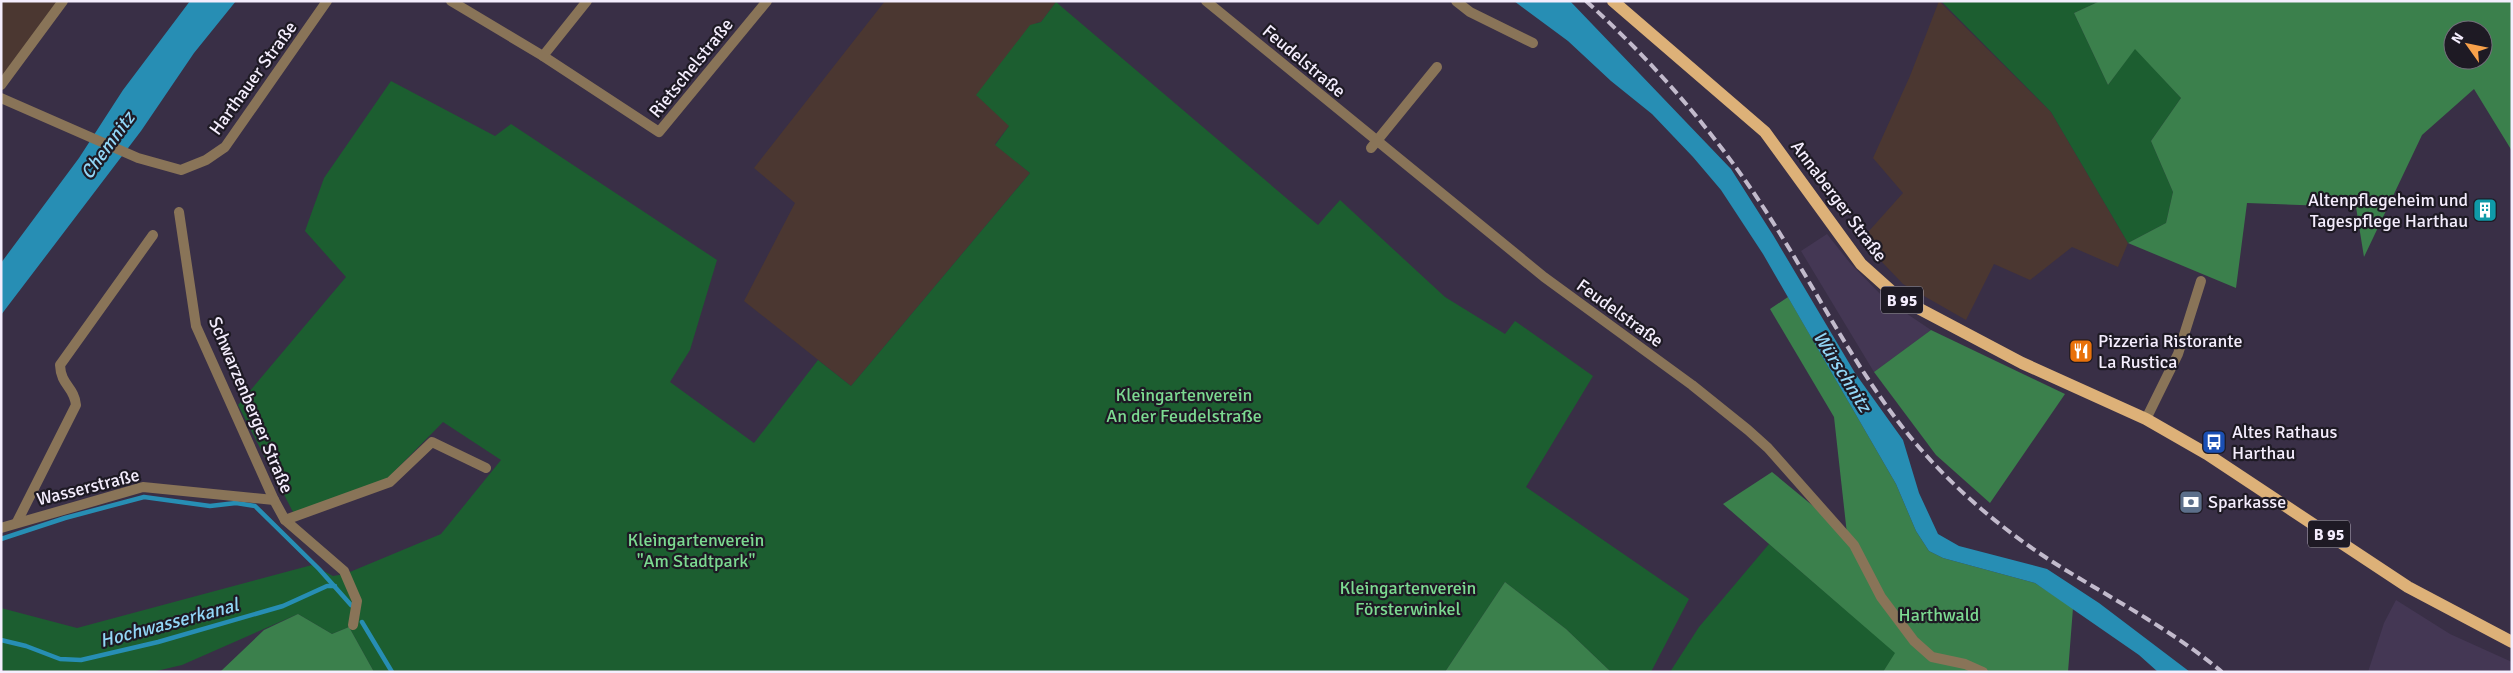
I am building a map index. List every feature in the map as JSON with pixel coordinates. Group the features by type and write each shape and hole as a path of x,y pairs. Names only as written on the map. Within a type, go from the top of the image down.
{"main road":[{"name":"Annaberger Straße","path":"1613,1 1766,132 1861,264 1899,298 2022,363 2146,420 2207,454 2408,587 2512,642"}],"street":[{"path":"1,84 63,1"},
{"name":"Harthauer Straße","path":"1,98 138,158 181,170 206,160 225,147 327,1"},
{"path":"451,1 542,56 586,1"},
{"name":"Rietschelstraße","path":"542,56 659,132 766,1"},
{"name":"Feudelstraße","path":"1206,1 1374,145 1544,277 1692,385 1748,430 1768,448 1854,545 1881,597 1914,640 1932,657 1965,664 1982,672"},
{"path":"1456,1 1470,12 1533,43"},
{"path":"1374,145 1437,68"},
{"name":"Schwarzenberger Straße","path":"179,212 196,326 274,500 285,520 344,571 357,601 353,625"},
{"path":"17,522 76,405 75,397 60,377 60,365 153,235"},
{"path":"2146,420 2178,354 2201,281"},
{"name":"Schwarzenberger Straße","path":"285,520 390,482 432,442 486,468"},
{"name":"Wasserstraße","path":"1,528 142,487 274,500"}],"shaded area":[{"path":"1,1 63,1 1,85"},
{"path":"885,1 1056,2 1041,22 1036,23 1009,126 995,144 1030,173 851,386 744,301 795,203 754,168"},
{"path":"1939,1 2051,112 2128,243 2118,267 2072,247 2030,280 1994,264 1966,320 1903,284 1861,240 1903,193 1873,158 1910,76"},
{"path":"1827,234 1850,263 1885,299 1931,330 1874,372 1801,251"},
{"path":"2396,600 2450,634 2512,662 2512,672 2368,672 2384,623"}],"green space":[{"path":"1941,1 2100,1 2074,13 2108,85 2135,48 2181,98 2151,141 2173,192 2166,223 2128,243 2051,112"},
{"path":"2100,1 2512,1 2512,151 2474,89 2422,135 2364,257 2356,207 2247,203 2236,288 2128,243 2166,223 2173,192 2151,141 2181,98 2135,49 2108,85 2074,13"},
{"path":"1056,2 1318,225 1340,200 1445,297 1505,334 1515,321 1593,376 1526,487 1689,599 1651,672 1611,672 1566,629 1505,582 1445,672 374,672 349,627 332,634 298,614 182,665 152,672 7,672 1,669 1,608 77,628 312,565 333,576 345,574 441,534 501,460 443,422 387,479 294,514 238,405 346,277 305,231 324,178 391,81 495,136 511,124 717,260 690,350 670,382 754,443 818,360 851,386 1030,173 995,145 1009,126 976,95 1030,25 1041,22"},
{"name":"Harthwald","path":"1788,297 1896,484 1916,531 1929,551 1943,558 2035,583 2073,608 2068,672 1883,672 1895,653 1723,504 1772,472 1847,534 1834,417 1770,309"},
{"path":"1931,330 2065,394 1990,503 1936,455 1874,372"},
{"path":"1769,544 1896,653 1883,672 1670,672 1699,627"},
{"path":"1505,582 1566,629 1611,672 1445,672"},
{"path":"298,614 332,634 349,627 374,672 220,672 264,630"}],"water":[{"name":"Chemnitz","path":"190,1 236,1 194,53 141,131 1,315 1,263 79,158 123,90"},
{"name":"Würschnitz","path":"1514,1 1570,1 1731,169 1773,235 1855,373 1903,440 1919,493 1938,534 1959,546 2047,569 2099,603 2190,672 2158,672 2139,655 2035,583 1943,558 1929,551 1916,531 1896,484 1763,254 1721,190 1652,114 1611,81 1568,41"}],"waterway":[{"path":"1,539 65,518 144,497 210,506 236,503 255,506 319,569 351,605"},
{"name":"Hochwasserkanal","path":"1,640 26,646 60,659 81,660 158,642 283,606 327,586 335,586"},
{"path":"362,622 392,672"}],"railway":[{"path":"1586,1 1664,79 1688,106 1733,164 1774,224 1877,393 1933,463 1986,513 2024,543 2165,630 2222,672"}],"place":[{"name":"Altenpflegeheim und Tagespflege Harthau","path":"2485,210"},
{"name":"Pizzeria Ristorante La Rustica","path":"2081,351"},
{"name":"Altes Rathaus Harthau","path":"2214,442"},
{"name":"Sparkasse","path":"2191,502"}],"park label":[{"name":"Kleingartenverein An der Feudelstraße","path":"1184,405"},
{"name":"Kleingartenverein \"Am Stadtpark\"","path":"696,550"},
{"name":"Kleingartenverein Försterwinkel","path":"1408,598"}]}
